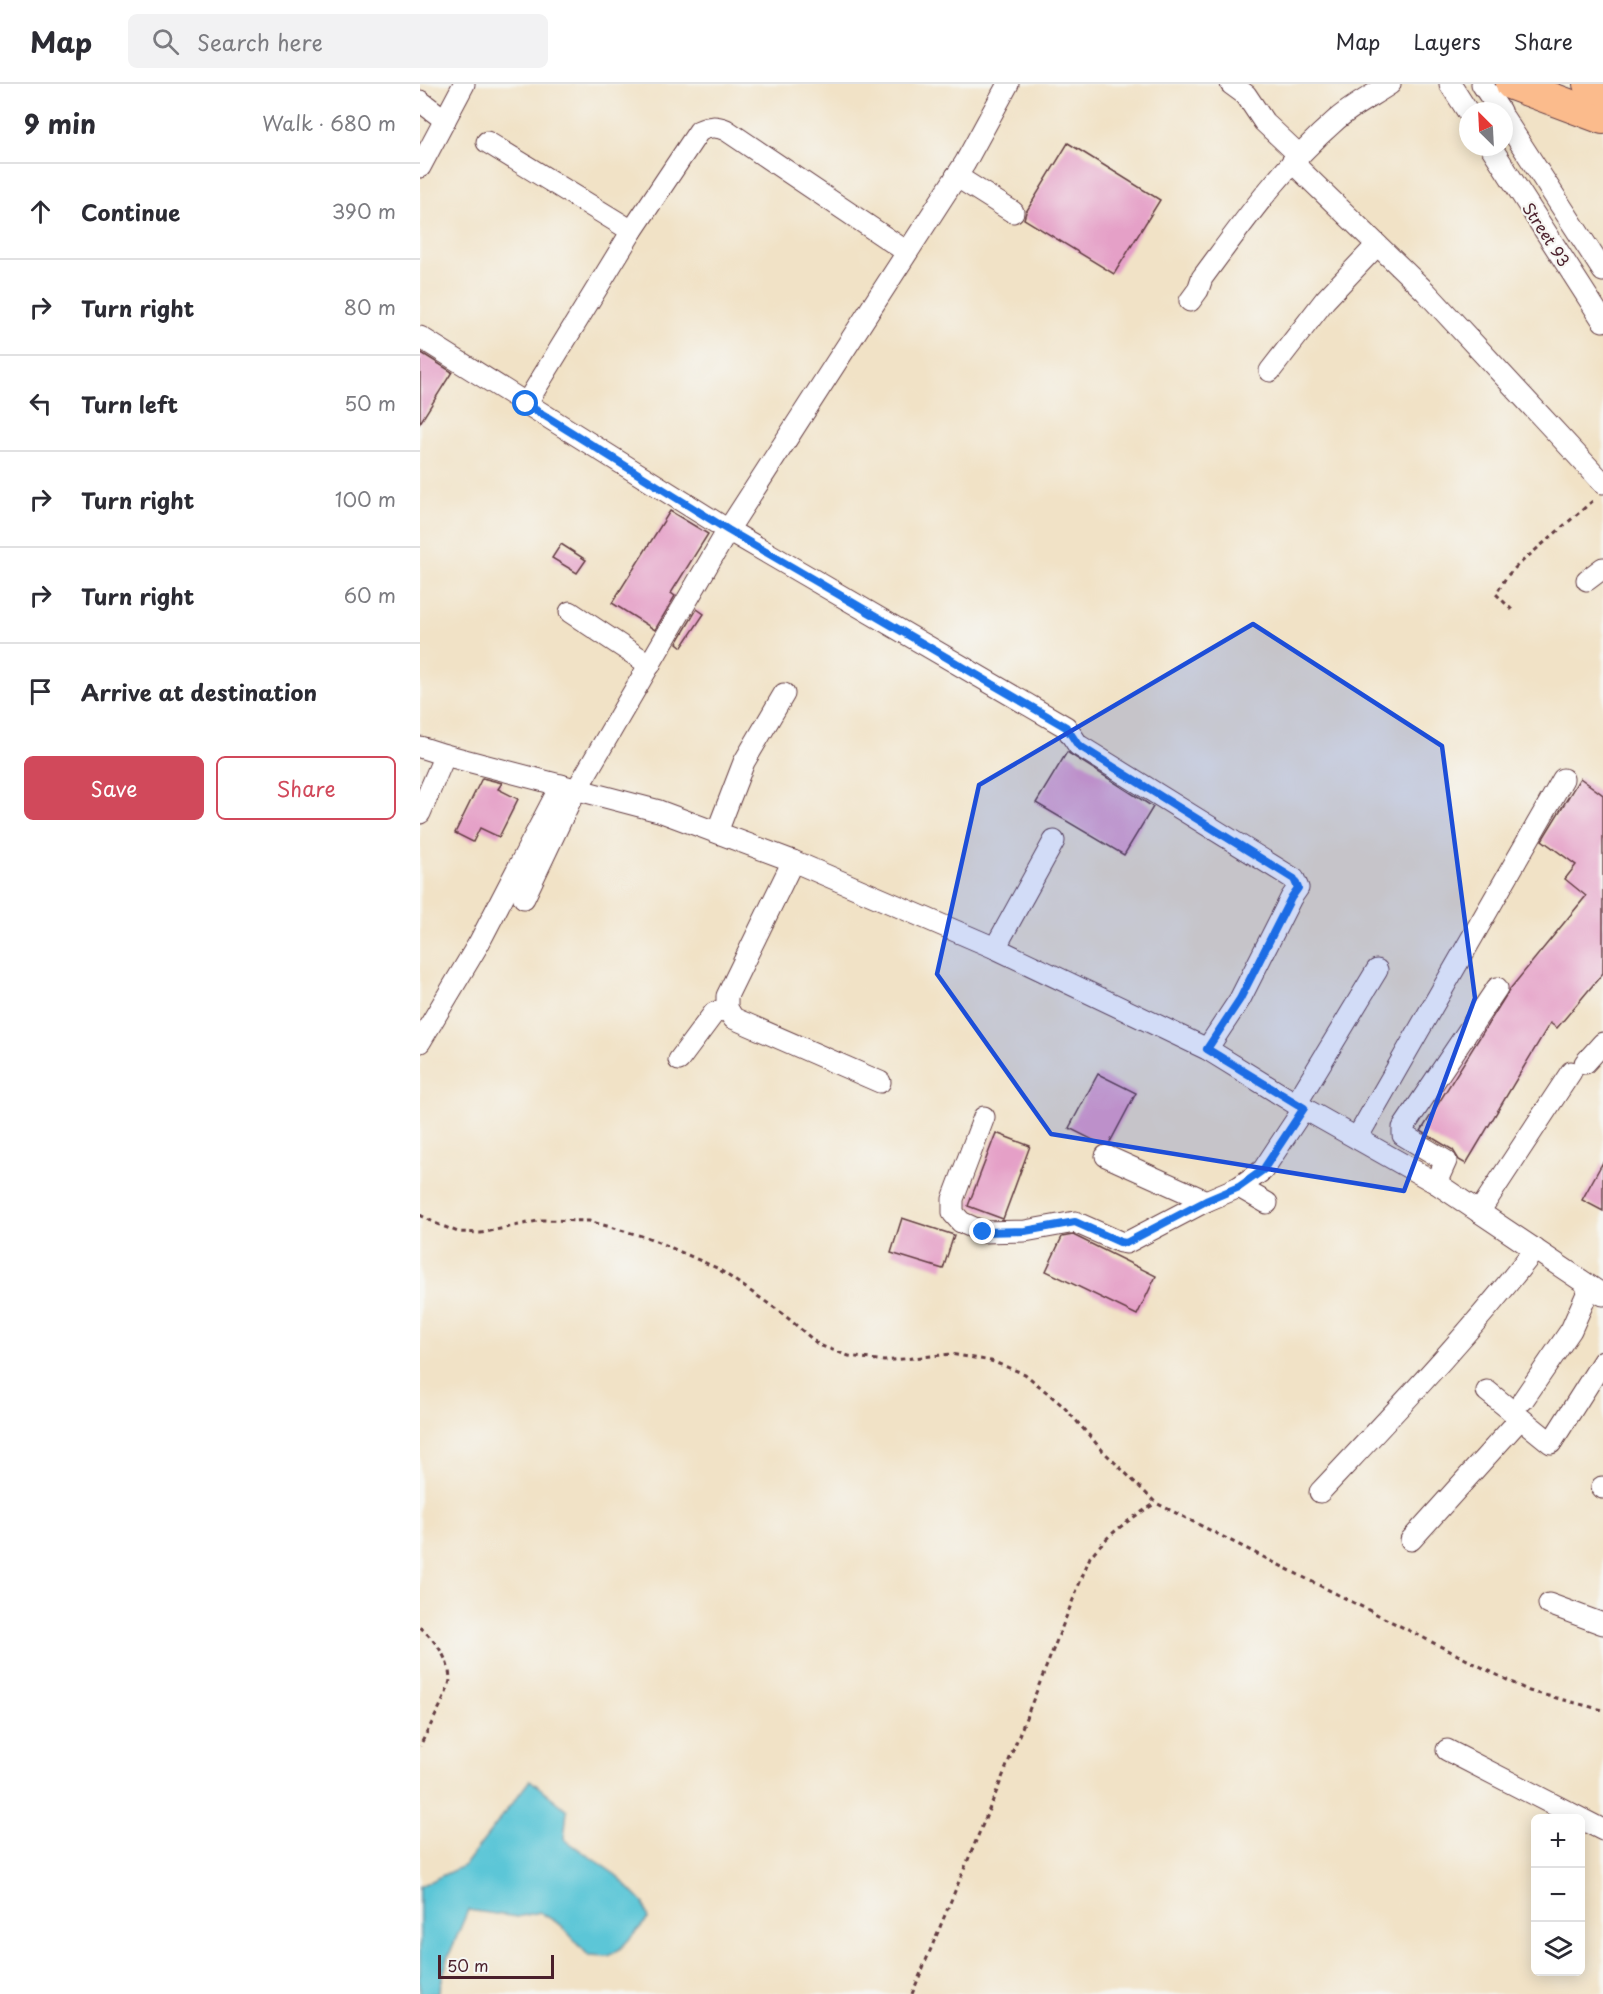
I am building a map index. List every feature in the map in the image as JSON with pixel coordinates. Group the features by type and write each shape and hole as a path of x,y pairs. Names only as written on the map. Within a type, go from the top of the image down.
{"highway":[{"path":"1589,84 1603,89"},
{"path":"1520,87 1603,118"}],"street":[{"path":"420,167 464,84"},
{"path":"420,1042 569,787 650,665 728,530 956,176 1008,84"},
{"path":"1231,84 1245,95 1264,122 1295,158 1377,245 1426,292 1603,483"},
{"path":"1190,301 1198,290 1202,278 1267,190 1295,158 1338,118 1390,84"},
{"path":"1450,84 1462,102"},
{"path":"1482,84 1495,102"},
{"path":"1506,102 1520,87"},
{"path":"420,101 445,120"},
{"path":"526,404 632,231 699,132 708,127 717,126 726,130 907,252"},
{"name":"Street 93","path":"1513,132 1603,271"},
{"path":"487,142 632,231"},
{"name":"Street 93","path":"1497,156 1603,321"},
{"path":"956,176 1013,212"},
{"path":"1270,371 1325,300 1377,245"},
{"path":"420,338 728,530 1066,727 1078,745 1294,879 1298,888 1240,999 1207,1049"},
{"path":"570,612 650,665"},
{"path":"717,832 744,762 784,694"},
{"path":"420,747 659,811 793,861 994,948 1207,1049 1300,1106 1436,1183 1597,1291 1522,1409 1411,1540"},
{"path":"420,813 445,755"},
{"path":"1358,1138 1563,779"},
{"path":"524,898 569,787"},
{"path":"994,948 1054,841"},
{"path":"793,861 727,996 727,1008 733,1018 880,1082"},
{"path":"984,1117 953,1199 953,1213 961,1222 983,1232 1025,1231 1075,1222 1126,1243 1206,1201 1239,1187 1263,1170 1377,970"},
{"path":"1436,1183 1446,1161 1403,1135 1403,1128 1497,988"},
{"path":"679,1060 714,1013 727,1008"},
{"path":"1479,1212 1578,1068 1603,1043"},
{"path":"1106,1156 1206,1201"},
{"path":"1239,1187 1267,1203"},
{"path":"1320,1492 1457,1345 1534,1249"},
{"path":"1487,1391 1522,1409 1551,1443 1603,1361"},
{"path":"1549,1604 1603,1624"},
{"path":"1447,1750 1603,1830"}],"path":[{"path":"1512,610 1496,594 1507,576 1603,492"},
{"path":"420,1215 458,1232 481,1233 542,1220 589,1221 650,1238 717,1268 782,1313 819,1345 849,1356 884,1360 951,1354 991,1361 1025,1374 1063,1406 1103,1451 1156,1503 1529,1691 1603,1710"},
{"path":"912,1994 998,1788 1090,1557 1118,1527 1156,1503"},
{"path":"420,1627 435,1642 446,1659 450,1681 420,1746"}],"highlighted area":[{"path":"1253,624 1442,746 1475,998 1404,1191 1051,1134 937,974 979,785"}],"water":[{"path":"530,1780 567,1810 564,1839 616,1875 644,1904 648,1919 621,1948 609,1956 588,1955 561,1925 540,1912 517,1917 468,1910 449,1955 438,1994 420,1994 420,1886 465,1865"}],"building":[{"path":"1068,143 1160,200 1114,274 1024,219"},
{"path":"420,352 452,372 420,423"},
{"path":"670,511 708,534 671,593 675,596 655,630 612,603"},
{"path":"561,544 586,560 577,573 552,558"},
{"path":"697,609 704,614 682,647 677,643"},
{"path":"1067,752 1153,807 1124,855 1036,803"},
{"path":"482,778 502,783 498,789 518,799 499,837 480,828 473,842 455,833"},
{"path":"1580,778 1603,795 1603,973 1557,1028 1550,1023 1466,1164 1459,1160 1453,1150 1421,1131 1510,989 1586,896 1565,879 1576,865 1542,840"},
{"path":"1098,1074 1136,1093 1109,1144 1101,1144 1069,1128"},
{"path":"996,1133 1030,1146 1003,1219 968,1206"},
{"path":"1603,1162 1603,1211 1582,1200"},
{"path":"902,1218 954,1235 943,1269 891,1253"},
{"path":"1073,1235 1156,1276 1137,1315 1046,1271 1062,1237"}],"route":[{"path":"526,404 728,530 1066,727 1078,745 1294,879 1298,888 1240,999 1207,1049 1304,1108 1263,1170 1239,1187 1206,1201 1126,1243 1075,1222 1025,1231 983,1232"}]}
